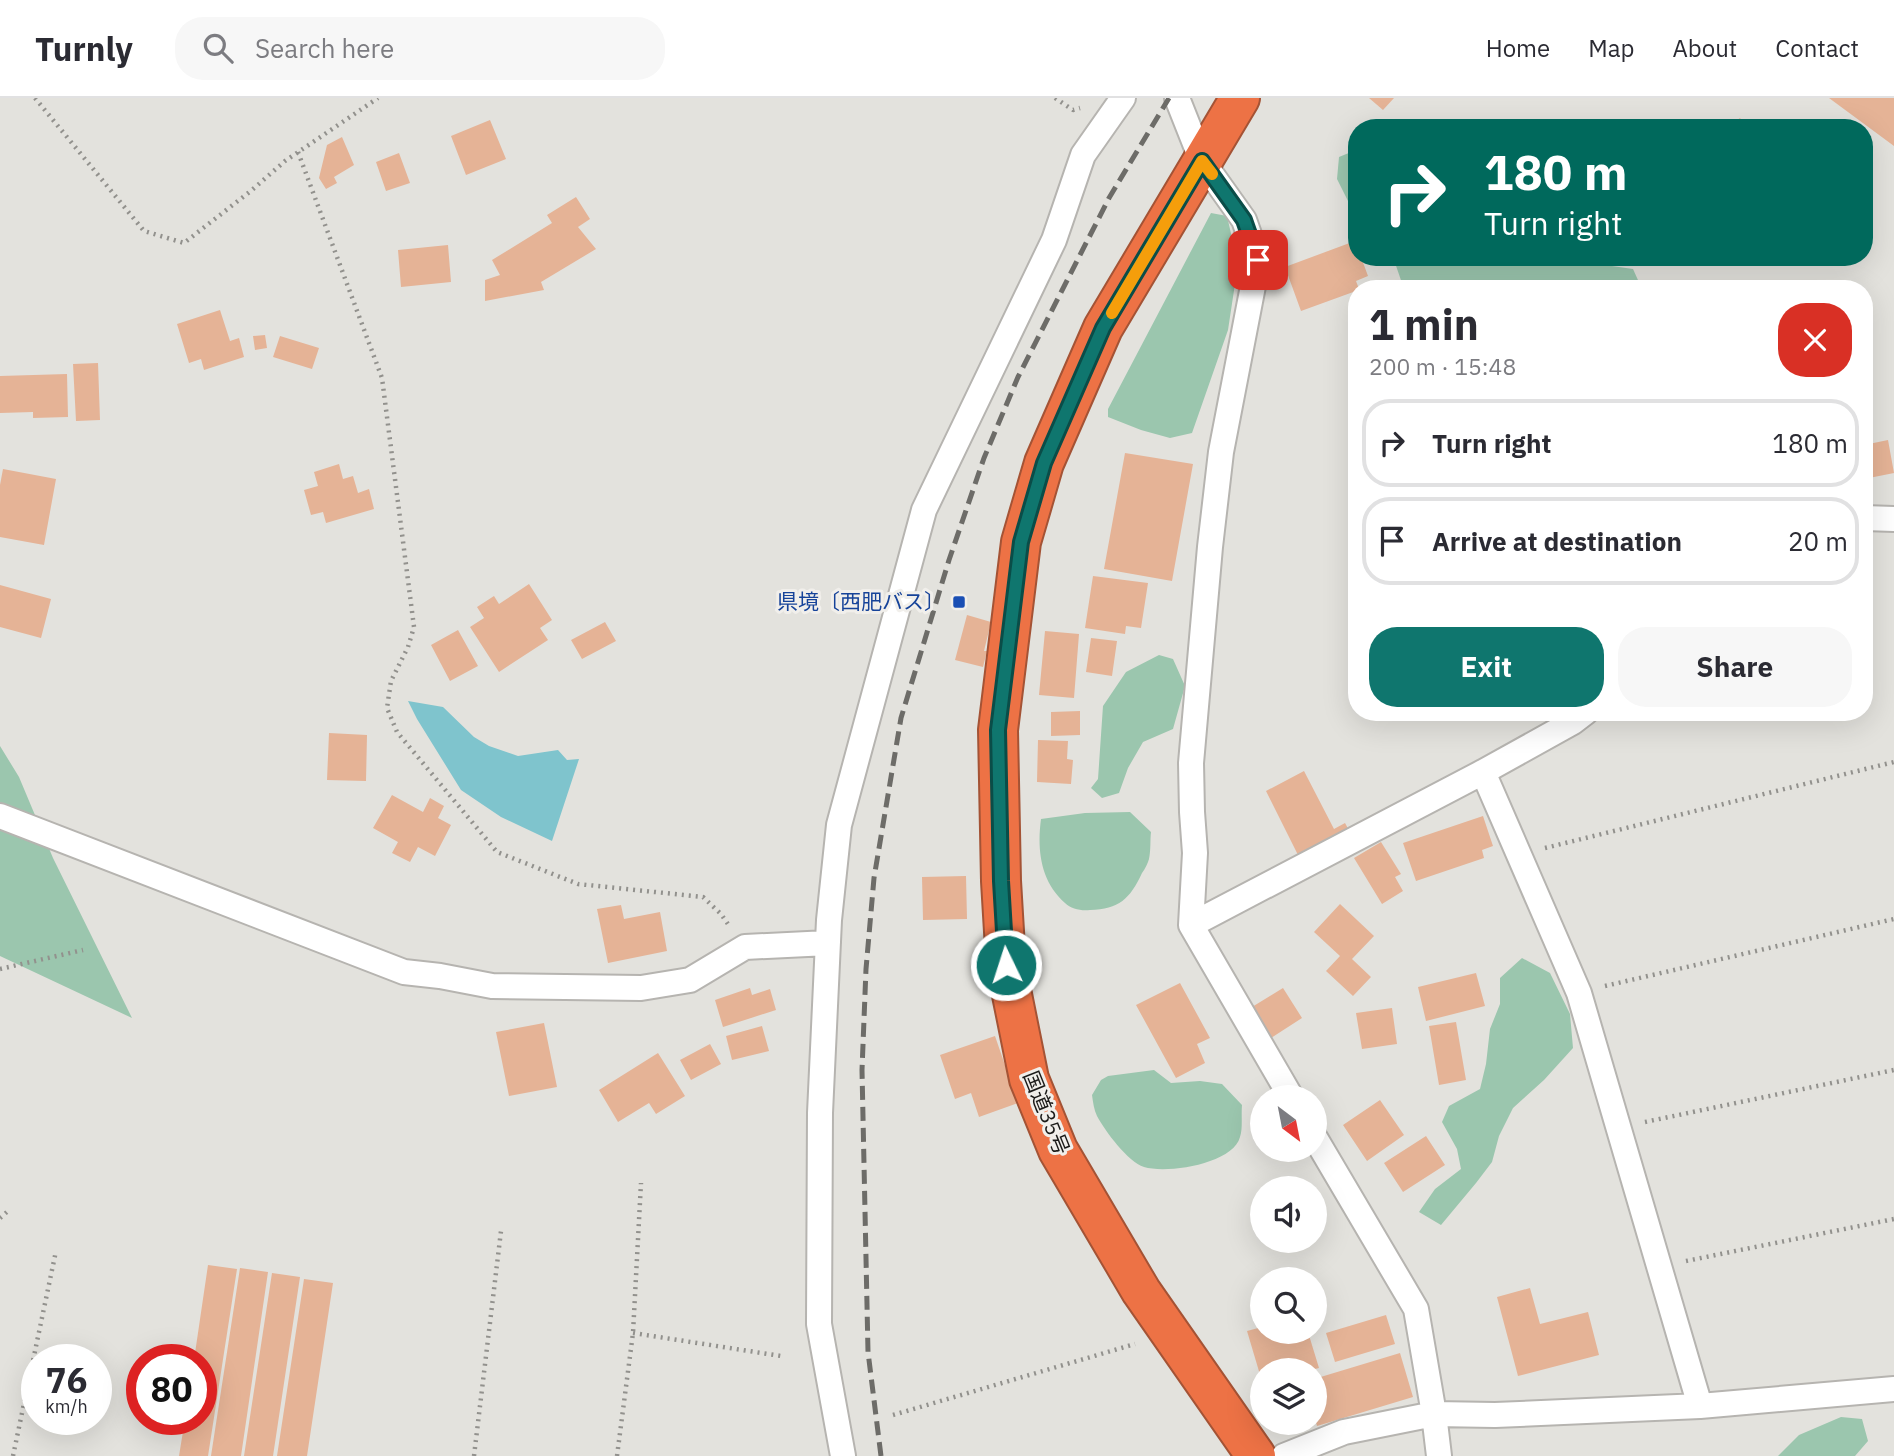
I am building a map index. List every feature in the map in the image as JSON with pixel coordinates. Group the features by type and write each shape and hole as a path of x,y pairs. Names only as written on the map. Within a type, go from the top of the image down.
{"highway":[{"name":"国道35号","path":"1240,98 1103,328 1044,463 1021,542 998,730 1001,881 1006,965 1029,1079 1058,1150 1141,1291 1255,1456"}],"street":[{"path":"843,1456 819,1324 820,1113 828,943 839,825 924,510 1054,240 1083,155 1123,98"},
{"path":"1177,98 1202,161 1244,220 1258,260 1221,452 1210,547 1191,763 1195,853 1191,925 1285,1085"},
{"path":"1873,518 1894,519"},
{"path":"1191,925 1483,772 1574,721"},
{"path":"1483,772 1579,993 1700,1406"},
{"path":"0,816 404,972 492,986 641,988 690,980 745,947 828,943"},
{"path":"1327,1158 1416,1309 1439,1456"},
{"path":"1284,1456 1344,1432 1434,1414 1495,1415 1700,1406 1894,1389"}],"path":[{"path":"35,98 144,231 184,243 298,152 378,98"},
{"path":"298,152 382,378 414,627 408,647 391,681 387,708 397,732 496,852 578,884 703,897 721,914 745,947"},
{"path":"1536,850 1894,762"},
{"path":"1605,986 1894,919"},
{"path":"0,968 83,950"},
{"path":"1636,1124 1894,1070"},
{"path":"617,1456 633,1333 641,1183"},
{"path":"0,1218 8,1211"},
{"path":"1681,1262 1894,1219"},
{"path":"474,1456 501,1231"},
{"path":"13,1456 56,1251"},
{"path":"633,1333 781,1356"},
{"path":"893,1415 1135,1344"}],"green space":[{"path":"1348,153 1348,201 1337,179 1339,157"},
{"path":"1211,213 1227,216 1238,264 1228,330 1192,433 1170,438 1108,417 1108,409"},
{"path":"1396,266 1612,266 1633,269 1638,280 1401,280"},
{"path":"1159,655 1173,659 1185,686 1173,729 1143,742 1128,768 1119,793 1102,798 1091,788 1098,779 1103,706 1126,672"},
{"path":"0,746 19,777 53,858 132,1018 0,956"},
{"path":"1130,812 1151,832 1149,861 1133,890 1122,901 1109,907 1083,910 1067,905 1045,875 1040,853 1041,819 1085,813"},
{"path":"1522,958 1550,973 1570,1014 1573,1048 1544,1080 1513,1108 1499,1136 1492,1162 1441,1225 1419,1212 1435,1189 1461,1169 1457,1149 1442,1122 1449,1106 1480,1089 1490,1029 1500,1004 1500,978"},
{"path":"1154,1070 1171,1083 1200,1081 1222,1084 1242,1105 1241,1133 1235,1146 1213,1160 1168,1169 1144,1167 1124,1153 1097,1116 1092,1095 1101,1080 1108,1076"},
{"path":"1841,1417 1862,1419 1868,1441 1855,1456 1778,1456 1799,1435"}],"water":[{"path":"408,701 443,707 474,737 489,746 518,756 558,750 567,760 579,759 552,841 501,817 461,790"}],"building":[{"path":"1369,98 1394,98 1383,110"},
{"path":"1829,98 1894,98 1894,146 1873,130 1873,119 1857,119"},
{"path":"490,120 506,159 466,175 451,136"},
{"path":"342,137 354,165 334,177 337,183 326,189 319,178 327,145"},
{"path":"399,153 410,183 386,191 376,162"},
{"path":"576,197 590,219 578,227 596,249 541,282 544,290 485,301 485,280 500,275 492,260 552,223 547,215"},
{"path":"1348,244 1348,266 1364,266 1368,276 1348,280 1348,294 1301,311 1285,267"},
{"path":"448,245 451,282 401,287 398,250"},
{"path":"220,310 230,341 239,338 244,357 204,370 201,359 189,363 177,324"},
{"path":"265,335 267,348 255,350 253,336"},
{"path":"280,336 319,348 312,369 273,357"},
{"path":"98,363 100,420 76,421 73,364"},
{"path":"67,374 68,417 33,418 33,412 0,413 0,376"},
{"path":"1888,440 1894,473 1873,477 1873,443"},
{"path":"1125,453 1193,464 1172,581 1104,569"},
{"path":"339,464 343,479 353,476 358,493 369,489 374,509 326,523 323,512 311,515 304,490 318,486 314,472"},
{"path":"3,469 56,479 44,545 0,537 0,485"},
{"path":"1093,576 1148,583 1141,628 1126,626 1125,634 1085,628"},
{"path":"529,584 552,620 540,628 548,640 499,672 470,627 484,618 477,607 494,596 499,604"},
{"path":"0,585 51,599 41,638 0,627"},
{"path":"967,615 991,622 983,667 955,660"},
{"path":"605,622 616,641 582,659 571,640"},
{"path":"458,630 478,666 450,681 431,645"},
{"path":"1045,631 1079,634 1074,698 1039,695"},
{"path":"1091,638 1117,641 1112,676 1086,672"},
{"path":"1080,711 1080,735 1051,736 1051,712"},
{"path":"329,733 367,735 366,781 327,780"},
{"path":"1038,740 1068,741 1067,759 1073,760 1071,784 1037,782"},
{"path":"1304,771 1334,829 1345,823 1351,834 1300,859 1266,791"},
{"path":"392,795 423,812 430,798 444,806 438,818 451,825 435,856 418,847 410,862 392,853 398,842 373,828"},
{"path":"1483,816 1493,846 1482,850 1484,858 1416,881 1403,843"},
{"path":"1381,842 1401,874 1395,877 1403,891 1382,904 1354,858"},
{"path":"966,876 967,919 923,920 922,877"},
{"path":"1340,904 1374,936 1352,959 1371,977 1353,996 1326,971 1340,956 1314,932"},
{"path":"621,905 624,919 660,912 667,951 608,963 597,909"},
{"path":"1476,973 1485,1006 1426,1021 1418,987"},
{"path":"1180,983 1210,1038 1197,1044 1205,1063 1176,1078 1136,1005"},
{"path":"750,988 752,995 770,989 776,1010 723,1027 715,1000"},
{"path":"1283,988 1302,1018 1271,1038 1252,1007"},
{"path":"1392,1008 1397,1044 1362,1049 1356,1013"},
{"path":"1456,1022 1466,1080 1439,1085 1429,1026"},
{"path":"544,1023 557,1087 509,1096 496,1032"},
{"path":"762,1026 769,1051 732,1060 726,1036"},
{"path":"995,1036 1018,1103 979,1117 971,1093 955,1099 940,1055"},
{"path":"710,1044 721,1064 691,1080 680,1060"},
{"path":"658,1053 685,1096 656,1114 649,1103 618,1122 599,1090"},
{"path":"1380,1100 1404,1135 1367,1161 1343,1125"},
{"path":"1426,1136 1445,1165 1403,1192 1384,1163"},
{"path":"208,1265 237,1269 217,1398 217,1344 196,1344"},
{"path":"240,1268 268,1272 241,1456 211,1456 214,1435 217,1435 217,1417"},
{"path":"272,1273 300,1277 273,1456 244,1456"},
{"path":"304,1279 333,1283 307,1456 277,1456"},
{"path":"1530,1288 1540,1324 1588,1312 1599,1355 1518,1376 1497,1297"},
{"path":"1386,1315 1395,1344 1335,1362 1327,1333"},
{"path":"1251,1344 1312,1344 1316,1358 1255,1358"},
{"path":"1400,1353 1413,1397 1327,1423 1327,1375"},
{"path":"182,1435 211,1435 208,1456 179,1456"}],"railway":[{"path":"881,1456 868,1352 862,1070 866,969 874,878 901,718 949,560 984,458 1018,377 1109,198 1169,98"}],"slow traffic":[{"path":"1112,313 1202,161 1212,174"}],"place":[{"name":"県境〔西肥バス〕","path":"959,602"}],"route":[{"path":"1006,965 1001,881 998,730 1021,542 1044,463 1103,328 1202,161 1244,220 1258,260"}]}
